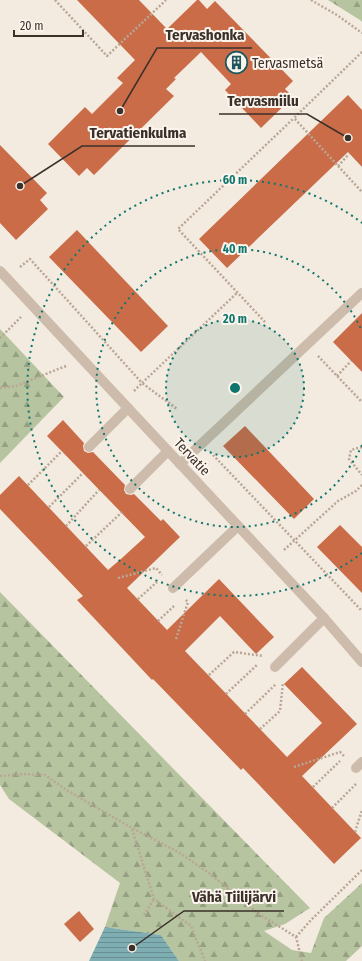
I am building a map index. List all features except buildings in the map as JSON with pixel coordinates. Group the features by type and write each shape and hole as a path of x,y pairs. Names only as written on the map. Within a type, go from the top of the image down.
{"street":[{"name":"Tervatie","path":"0,271 324,618 362,662"},
{"path":"180,464 362,293"},
{"path":"89,447 128,408"},
{"path":"130,489 168,451"},
{"path":"173,588 238,526"},
{"path":"275,667 324,618"}],"path":[{"path":"55,0 107,56 166,0"},
{"path":"311,0 337,15 362,34"},
{"path":"265,322 178,229 362,52"},
{"path":"294,118 362,192"},
{"path":"338,166 349,154"},
{"path":"15,272 30,259 142,383 177,409"},
{"path":"130,394 237,293"},
{"path":"308,345 362,402"},
{"path":"0,388 16,386 82,359"},
{"path":"337,376 351,361"},
{"path":"202,443 362,612"},
{"path":"362,447 351,450 349,459 362,475"},
{"path":"28,485 62,451"},
{"path":"49,507 83,473"},
{"path":"281,553 338,501 356,491 362,485"},
{"path":"66,526 99,490"},
{"path":"86,546 122,512"},
{"path":"138,599 158,581"},
{"path":"158,620 178,602"},
{"path":"208,675 234,652 266,657 226,694"},
{"path":"245,714 284,676 280,711 260,729"},
{"path":"294,767 340,752 359,765"},
{"path":"313,787 345,756"},
{"path":"0,776 24,774 45,775 68,791 132,828 178,852 209,873 259,914 296,937 302,961"},
{"path":"332,808 357,784"},
{"path":"355,832 362,810"},
{"path":"132,828 154,899 191,926 205,961"},
{"path":"296,937 311,920 362,870"},
{"path":"144,915 154,899"}],"green space":[{"path":"328,0 362,0 362,22 360,20"},
{"path":"0,329 64,397 0,463"},
{"path":"0,592 310,908 285,924 264,931 292,950 311,953 324,918 362,883 362,946 346,961 179,961 161,935 105,927 120,883 9,799 0,785"}],"water":[{"path":"105,927 161,935 179,961 89,961"}],"place":[{"name":"Tervasmetsä","path":"236,63"},
{"name":"Tervashonka","path":"120,111"},
{"name":"Tervasmiilu","path":"348,138"},
{"name":"Tervatienkulma","path":"20,186"},
{"name":"Vähä Tiilijärvi","path":"132,948"}]}
